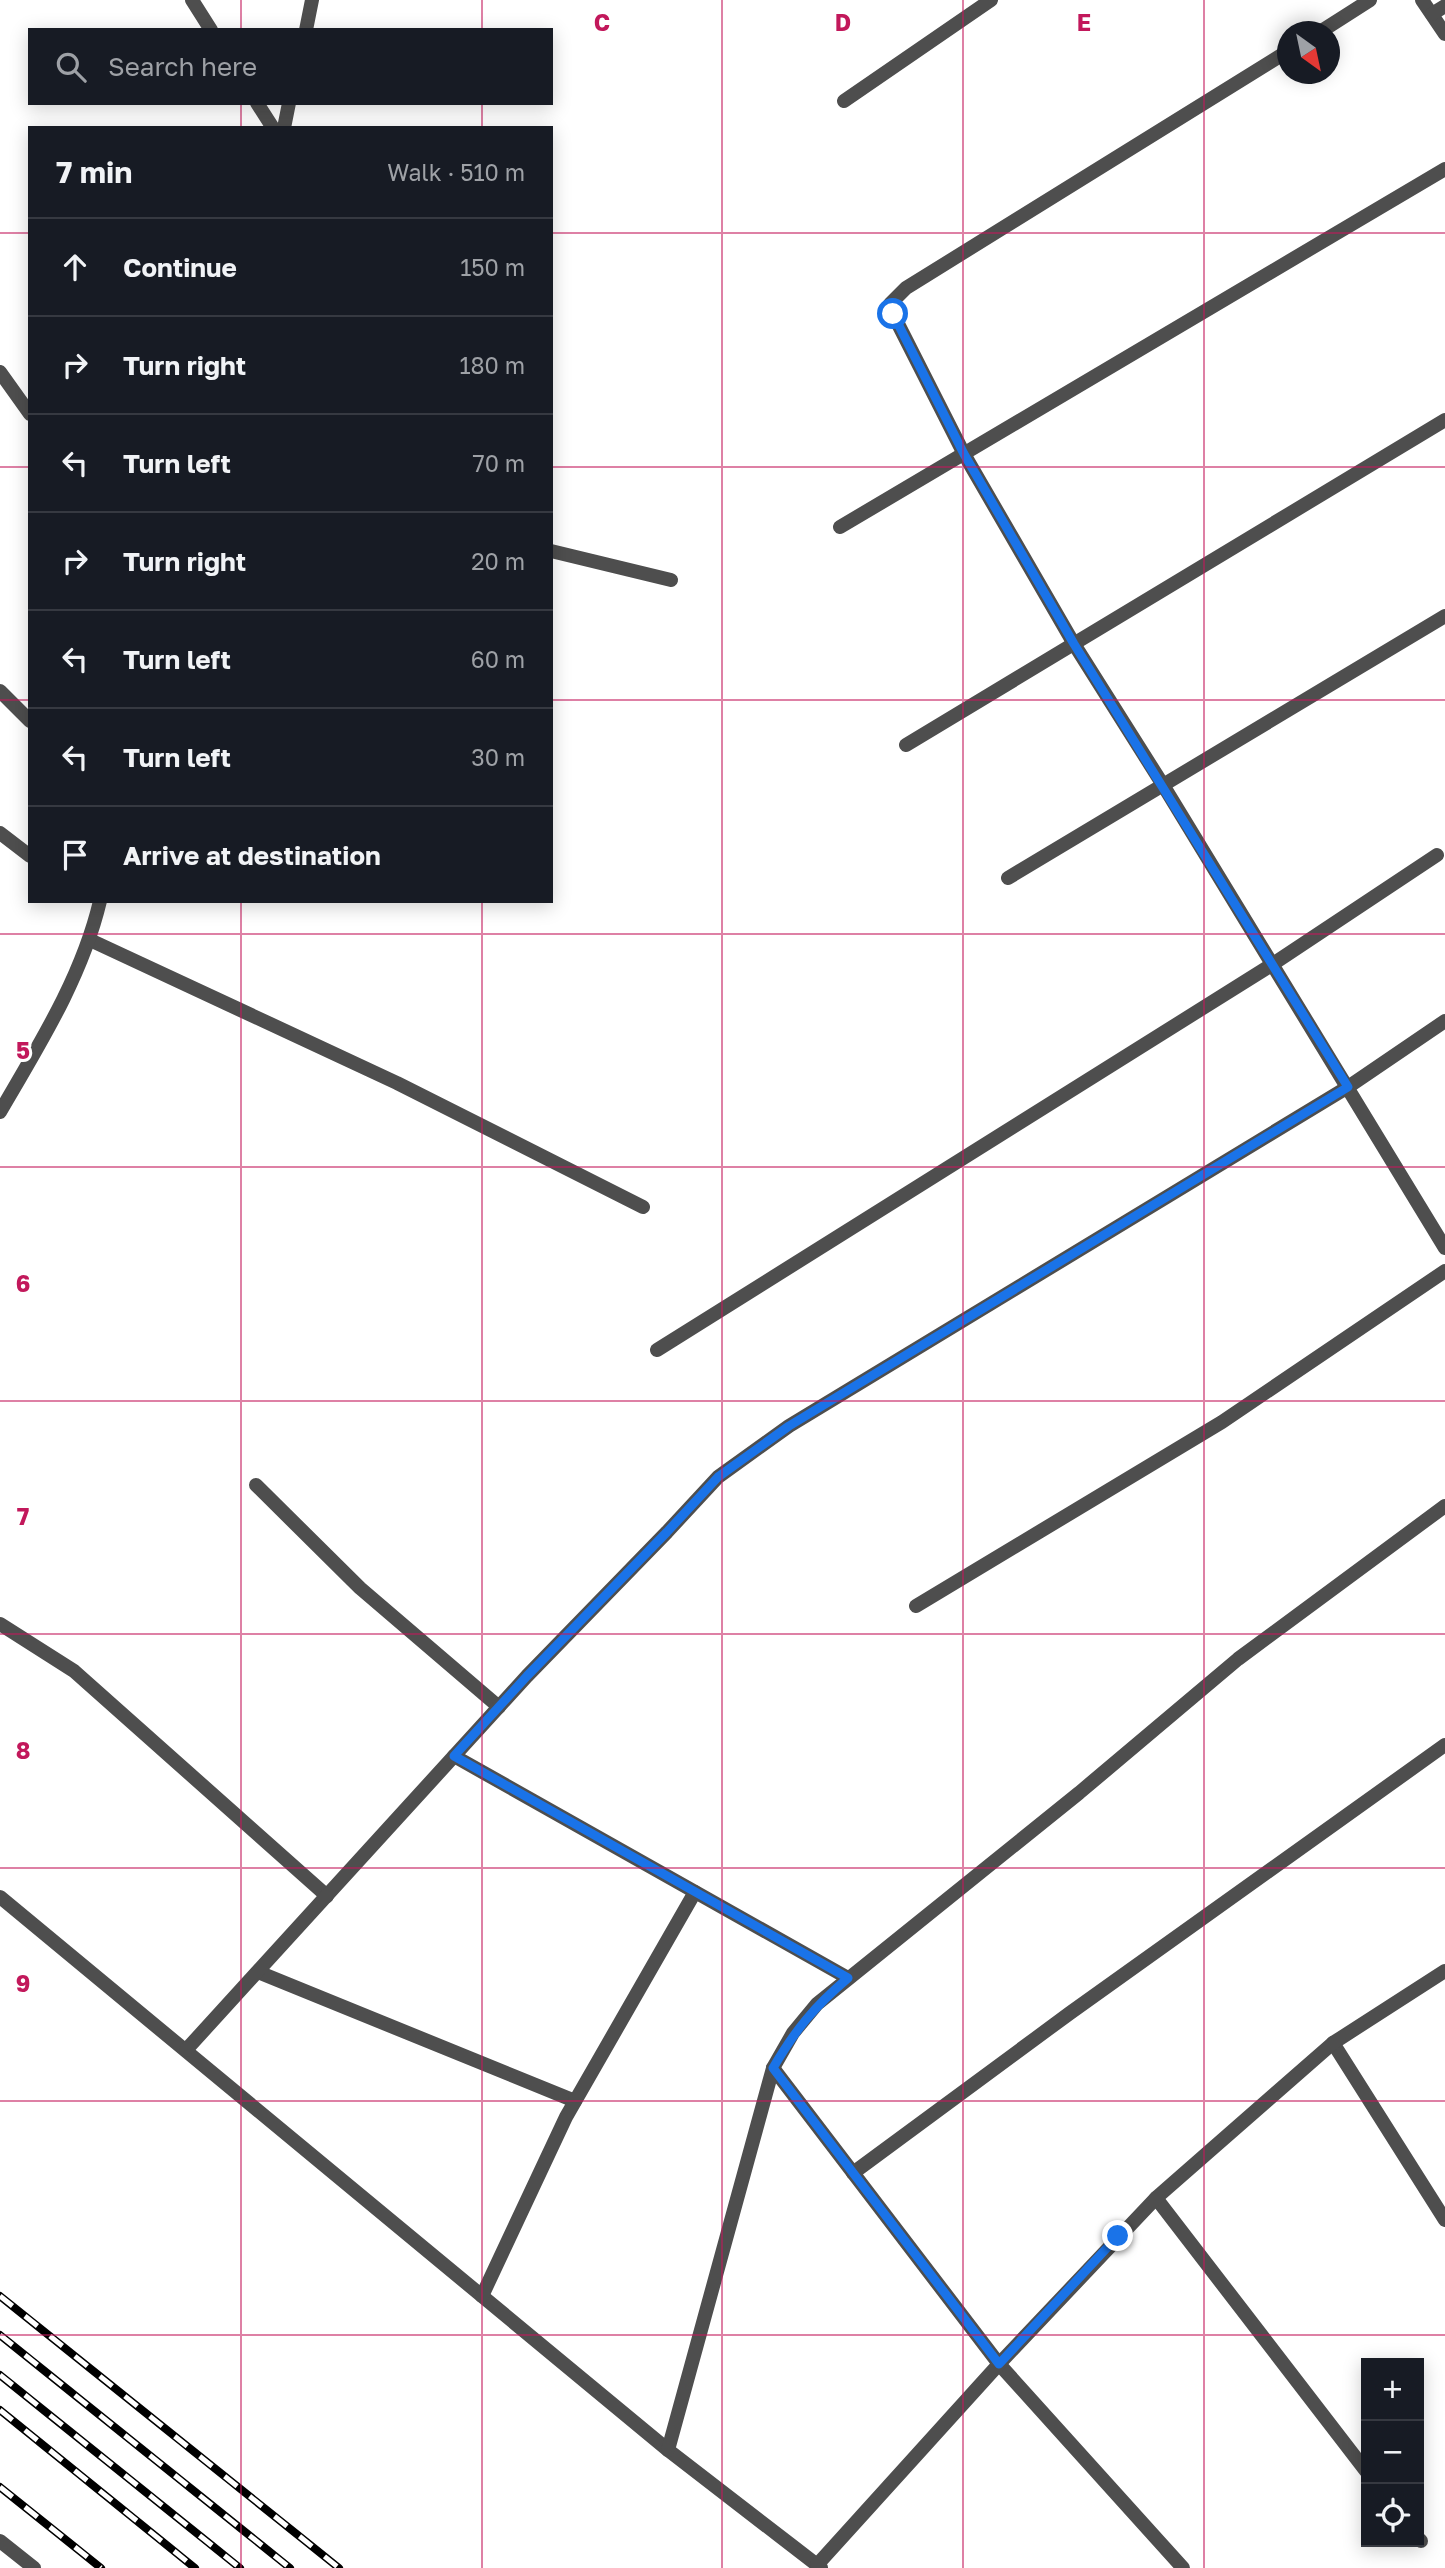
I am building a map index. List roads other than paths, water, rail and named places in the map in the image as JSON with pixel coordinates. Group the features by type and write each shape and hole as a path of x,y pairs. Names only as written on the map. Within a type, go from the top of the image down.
{"street":[{"path":"192,0 210,28"},
{"path":"306,28 312,0"},
{"path":"844,101 991,0"},
{"path":"1337,21 1370,0"},
{"path":"1422,0 1445,34"},
{"path":"1432,14 1445,6"},
{"path":"1277,57 896,296 890,304 964,454 1074,644 1445,1248"},
{"path":"258,105 271,126"},
{"path":"284,126 289,105"},
{"path":"840,527 1445,169"},
{"path":"0,372 28,411"},
{"path":"906,745 1445,420"},
{"path":"553,551 671,580"},
{"path":"1008,878 1445,616"},
{"path":"0,691 28,719"},
{"path":"0,833 28,854"},
{"path":"657,1350 1273,964 1437,855"},
{"path":"0,1112 47,1032 90,940 95,904"},
{"path":"90,940 397,1083 643,1207"},
{"path":"186,2050 499,1707 718,1477 789,1426 1348,1087 1445,1021"},
{"path":"916,1606 1222,1422 1445,1271"},
{"path":"256,1485 360,1588 499,1707"},
{"path":"668,2451 773,2068 793,2034 817,2004 1079,1793 1238,1659 1445,1506"},
{"path":"0,1624 74,1671 327,1896"},
{"path":"853,2173 1092,1997 1445,1745"},
{"path":"454,1756 848,1978"},
{"path":"482,2296 575,2101 695,1892"},
{"path":"0,1897 668,2451 819,2567 999,2364 1156,2198 1333,2043 1445,1971"},
{"path":"258,1972 575,2101"},
{"path":"1333,2043 1445,2220"},
{"path":"773,2068 999,2364 1183,2568"},
{"path":"1156,2198 1361,2464"},
{"path":"0,2541 34,2568"}],"railway":[{"path":"0,2296 339,2568"},
{"path":"0,2335 290,2568"},
{"path":"0,2375 240,2568"},
{"path":"0,2410 195,2568"},
{"path":"0,2487 101,2568"}]}
